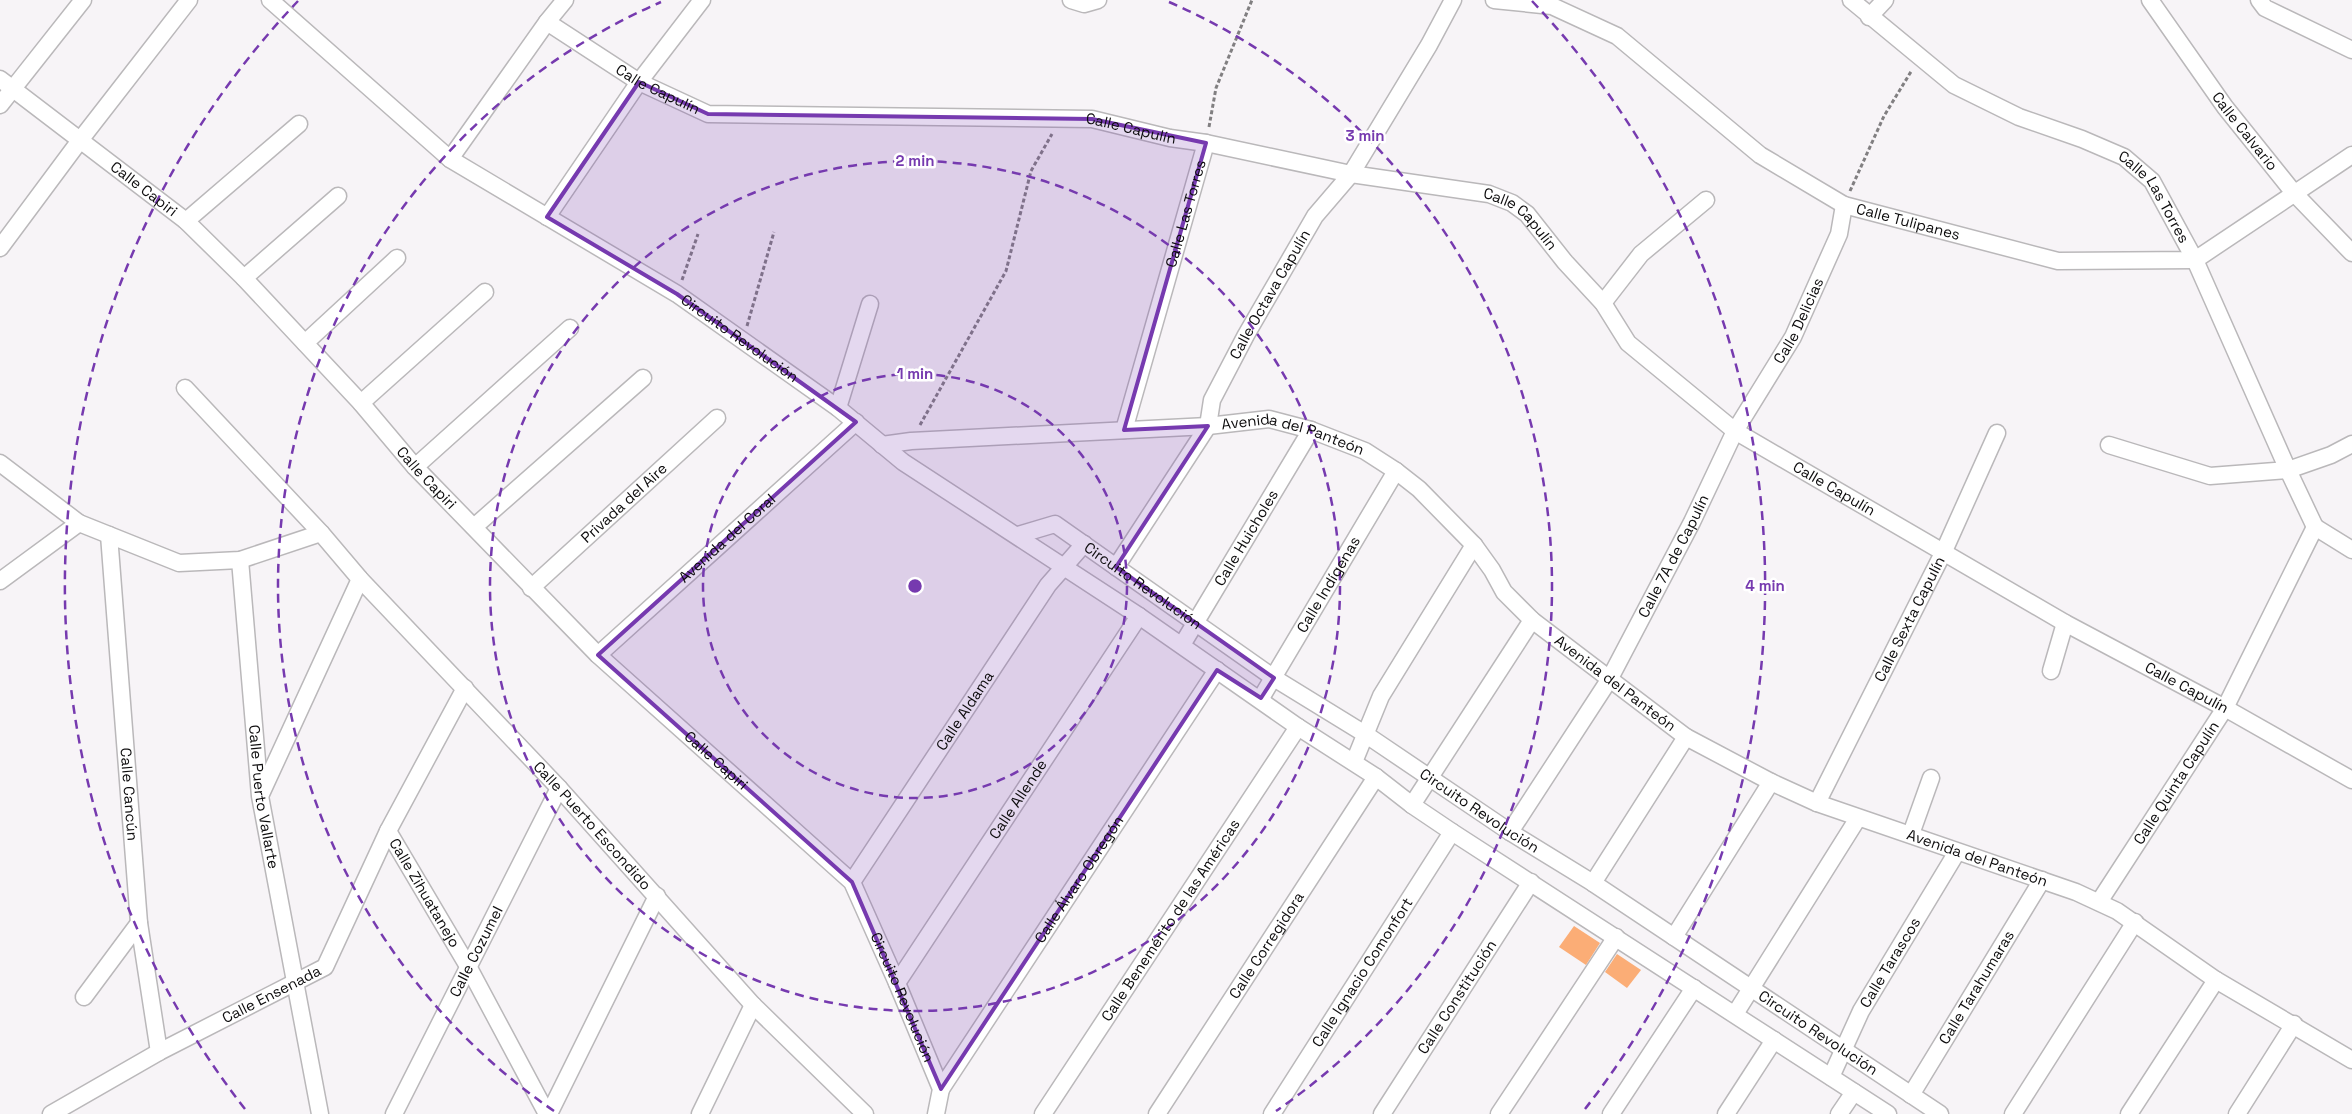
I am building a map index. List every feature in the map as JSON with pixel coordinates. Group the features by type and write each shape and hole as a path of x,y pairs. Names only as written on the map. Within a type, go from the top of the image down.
{"street":[{"path":"0,106 6,83 83,0"},
{"path":"0,248 81,139 189,0"},
{"name":"Circuito Revolución","path":"270,0 450,159 677,294 838,408 903,462 1018,535 1261,698 1298,726 1376,777 1412,805 1452,832 1888,1114"},
{"path":"450,159 547,22 565,0"},
{"path":"547,216 639,82 702,0"},
{"path":"1072,0 1084,4 1098,0"},
{"name":"Calle Octava Capulín","path":"1208,426 1212,400 1251,326 1315,216 1351,174 1429,45 1453,0"},
{"name":"Calle Tulipanes","path":"1494,0 1552,6 1618,36 1760,155 1844,205 2058,261 2194,260"},
{"name":"Calle Las Torres","path":"1850,0 1954,85 2011,113 2082,138 2124,157 2152,181 2194,260 2288,470 2316,526"},
{"path":"1869,17 1885,0"},
{"name":"Calle Calvario","path":"2150,0 2225,107 2294,192 2352,253"},
{"path":"2259,0 2266,8 2352,50"},
{"name":"Calle Capulín","path":"547,22 639,82 708,114 1092,119 1170,138 1206,143 1351,174 1489,194 1512,202 1527,214 1565,262 1603,303 1628,343 1735,431 2065,623 2225,708 2352,780"},
{"name":"Calle Capiri","path":"6,83 186,221 244,278 361,403 415,467 598,655 852,882"},
{"path":"186,221 299,124"},
{"name":"Calle Las Torres","path":"1124,430 1206,143"},
{"path":"2194,260 2352,155"},
{"path":"244,278 338,196"},
{"path":"1603,303 1640,254 1706,200"},
{"name":"Calle Delicias","path":"1735,431 1793,337 1839,234 1844,205"},
{"path":"305,343 396,258"},
{"path":"361,403 485,292"},
{"path":"838,408 870,304"},
{"path":"415,467 570,328"},
{"path":"474,527 643,378"},
{"name":"Calle Puerto Escondido","path":"185,388 321,533 360,579 559,788 753,1006 865,1114"},
{"name":"Privada del Aire","path":"531,588 717,418"},
{"name":"Avenida del Panteón","path":"882,444 1208,426 1269,419 1310,430 1364,451 1396,471 1437,506 1474,544 1504,592 1532,620 1686,737 1771,782 1817,803 1911,834 1956,852 2042,880 2099,902 2135,922 2216,980 2294,1024 2352,1060"},
{"name":"Avenida del Coral","path":"598,655 856,422"},
{"path":"1116,567 1208,426"},
{"name":"Calle Huicholes","path":"1182,645 1310,430"},
{"name":"Calle 7A de Capulín","path":"1510,832 1609,680 1692,522 1735,431"},
{"name":"Calle Sexta Capulín","path":"1817,803 1944,551 1997,433"},
{"path":"2109,445 2210,476 2288,470 2331,455 2352,444"},
{"path":"0,463 79,523 179,563 240,560 321,533"},
{"name":"Calle Indígenas","path":"1261,698 1396,471"},
{"path":"0,581 79,523"},
{"name":"Circuito Revolución","path":"1018,535 1054,524 1274,678 1365,734 1510,832 1593,883 1940,1114"},
{"path":"2316,526 2352,550"},
{"name":"Calle Quinta Capulín","path":"2099,902 2225,708 2316,526"},
{"name":"Calle Cancún","path":"109,536 139,923 159,1052"},
{"name":"Calle Aldama","path":"852,882 1048,585 1066,568 1084,544"},
{"path":"1354,762 1381,696 1474,544"},
{"name":"Calle Puerto Vallarte","path":"240,560 260,796 296,984 316,1112"},
{"path":"260,796 360,579"},
{"name":"Calle Allende","path":"897,983 1139,616"},
{"path":"1412,805 1532,620"},
{"path":"2051,671 2065,623"},
{"name":"Calle Álvaro Obregón","path":"941,1089 1217,670"},
{"name":"Calle Ensenada","path":"51,1114 159,1052 296,984 325,967 388,831 465,688"},
{"name":"Calle Benemérito de las Américas","path":"1044,1114 1298,726"},
{"path":"1593,883 1686,737"},
{"name":"Calle Corregidora","path":"1157,1114 1376,777"},
{"path":"1911,834 1931,778"},
{"path":"1674,937 1771,782"},
{"name":"Calle Cozumel","path":"394,1114 559,788"},
{"path":"1735,1014 1858,818"},
{"name":"Calle Zihuatanejo","path":"388,831 468,968 548,1114"},
{"name":"Calle Ignacio Comonfort","path":"1272,1114 1452,832"},
{"name":"Calle Tarascos","path":"1831,1077 1861,1011 1956,852"},
{"name":"Calle Tarahumaras","path":"1911,1094 2042,880"},
{"name":"Circuito Revolución","path":"852,882 941,1089"},
{"name":"Calle Constitución","path":"1382,1114 1531,882"},
{"path":"548,1114 657,896"},
{"path":"2013,1114 2135,922"},
{"path":"84,997 139,923"},
{"path":"1499,1114 1616,937"},
{"path":"2129,1114 2216,980"},
{"path":"1611,1114 1694,988"},
{"path":"700,1114 753,1006"},
{"path":"2237,1114 2294,1024"},
{"path":"1726,1114 1774,1040"},
{"path":"936,1114 941,1089"},
{"path":"1839,1114 1854,1092"}],"path":[{"name":"Calle Las Torres","path":"1206,143 1216,88 1252,0"},
{"path":"1844,205 1884,116 1920,58"},
{"path":"911,441 1006,271 1031,171 1061,118"},
{"path":"743,340 774,232"},
{"path":"677,294 698,234"}],"highlighted area":[{"path":"639,82 708,114 1092,119 1206,143 1124,430 1208,426 1116,567 1274,678 1261,698 1217,670 941,1089 852,882 598,655 856,422 677,294 547,217"}],"building":[{"path":"1574,926 1600,943 1586,965 1559,947"},
{"path":"1617,954 1641,970 1627,988 1605,972"}]}
